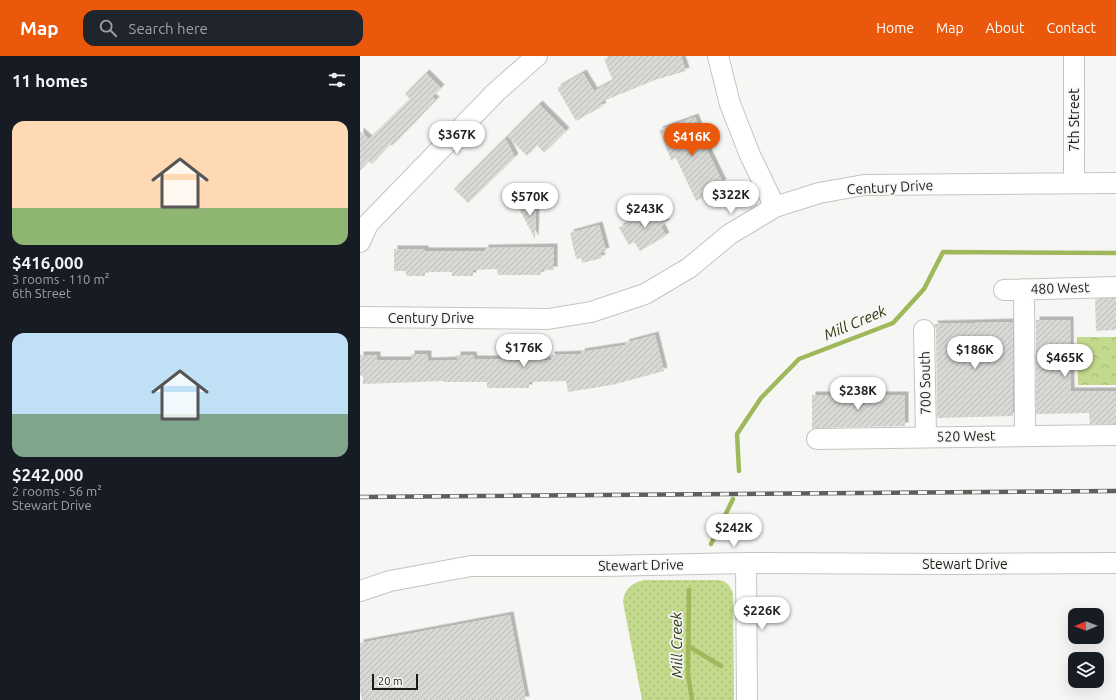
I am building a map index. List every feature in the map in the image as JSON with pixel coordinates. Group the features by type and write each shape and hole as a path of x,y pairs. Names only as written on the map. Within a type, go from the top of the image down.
{"street":[{"path":"360,242 368,224 496,92 536,56"},
{"path":"718,56 730,104 750,155 775,207"},
{"name":"7th Street","path":"1074,56 1074,183"},
{"name":"Century Drive","path":"360,318 548,319 591,312 645,294 690,268 730,234 775,207 819,193 864,185 1116,183"},
{"name":"480 West","path":"1004,290 1116,287"},
{"path":"1024,289 1025,435"},
{"name":"700 South","path":"924,330 926,436"},
{"name":"520 West","path":"817,439 926,436 1116,435"},
{"path":"746,563 747,700"},
{"name":"Stewart Drive","path":"360,591 390,581 471,566 602,566 746,563 1116,563"}],"green space":[{"path":"1077,337 1116,337 1116,385 1078,385"},
{"path":"644,580 719,580 724,581 729,586 733,593 734,700 642,700 623,602 629,587"}],"building":[{"path":"612,56 681,56 686,71 655,80 601,102 603,106 576,121 557,88 583,73 594,91 613,81 604,59"},
{"path":"426,73 441,88 432,97 436,100 392,146 390,144 372,164 368,161 360,171 360,131 369,139 410,99 405,94"},
{"path":"539,104 566,131 544,153 537,145 527,156 507,136"},
{"path":"695,117 709,154 723,183 717,185 719,190 696,201 676,158 671,160 659,130"},
{"path":"505,138 515,157 468,203 454,189"},
{"path":"531,203 536,212 535,239 519,209"},
{"path":"657,206 666,223 661,226 666,236 640,251 634,242 629,245 619,228"},
{"path":"599,225 606,251 600,253 602,258 582,263 581,258 576,259 570,233"},
{"path":"554,247 554,270 541,270 541,275 498,275 497,269 473,270 473,276 452,276 452,272 425,272 425,276 406,276 406,271 394,271 394,249 425,249 425,251 485,251 485,248"},
{"path":"1116,298 1116,330 1096,331 1095,299"},
{"path":"1036,320 1070,320 1071,391 1116,391 1116,424 1090,424 1089,413 1036,414"},
{"path":"1013,322 1013,416 937,418 936,330 934,324"},
{"path":"655,335 664,371 612,385 568,392 566,381 529,382 529,388 487,388 487,382 444,381 363,384 363,376 360,376 360,355 377,355 377,360 411,360 411,354 428,354 428,361 457,360 457,355 473,355 474,359 501,359 500,355 518,355 518,361 551,360 551,355 582,354 581,352 626,345 625,343"},
{"path":"812,395 905,395 905,426 812,429"},
{"path":"510,615 526,700 362,700 360,690 360,643"}],"waterway":[{"name":"Mill Creek","path":"739,471 737,434 761,398 799,359 893,323 924,289 943,252 1116,253"},
{"name":"Mill Creek","path":"711,544 733,499"},
{"name":"Mill Creek","path":"689,590 688,674 692,700"},
{"path":"688,646 721,666"}],"railway":[{"path":"360,497 1116,491"}]}
